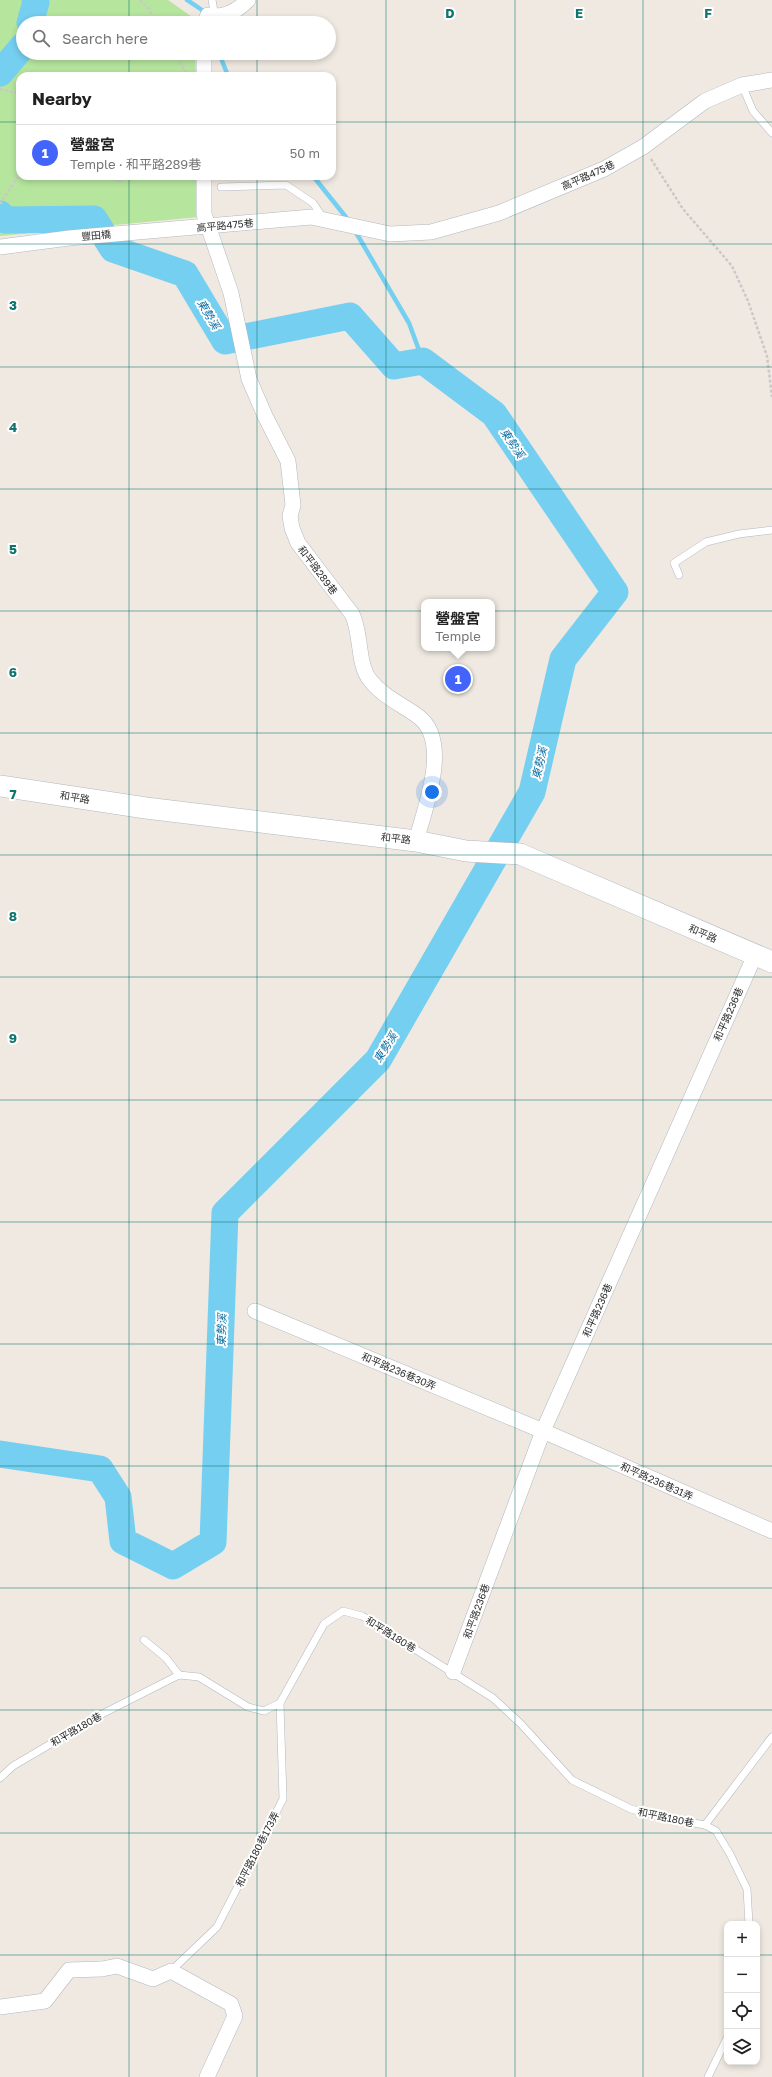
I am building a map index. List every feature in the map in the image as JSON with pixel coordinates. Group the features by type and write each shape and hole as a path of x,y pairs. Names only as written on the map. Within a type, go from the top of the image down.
{"street":[{"path":"217,16 237,11 248,0"},
{"path":"204,60 204,72"},
{"name":"高平路475巷","path":"124,233 311,217 326,222 390,234 431,232 498,214 604,169 643,147 705,101 742,85 772,80"},
{"name":"和平路289巷","path":"204,180 204,214 231,292 249,379 265,416 288,461 293,505 290,516 292,528 298,543 352,614 357,625 363,665 369,680 388,696 420,718 431,732 434,740 434,773 416,840"},
{"name":"豐田橋","path":"0,247 69,238 124,233"},
{"name":"和平路","path":"0,786 146,808 416,840 466,850 520,854 763,959"},
{"name":"和平路236巷","path":"453,1672 543,1431 763,959"},
{"name":"和平路236巷30弄","path":"255,1311 543,1431"},
{"name":"和平路236巷31弄","path":"543,1431 772,1531"},
{"path":"0,2007 45,2001 69,1970 102,1969 117,1966 153,1979 171,1971 231,2004 235,2016 207,2077"}],"lane":[{"path":"209,16 212,0"},
{"path":"742,85 752,111 772,133"},
{"path":"220,187 286,185 313,203 326,222"},
{"path":"679,575 674,563 706,542 739,534 772,530"},
{"name":"和平路180巷","path":"280,1703 324,1624 343,1611 362,1616 493,1698 521,1724 572,1780 631,1809 665,1818 705,1825 772,1737"},
{"path":"144,1640 166,1658 179,1675 199,1677 248,1707 264,1711 280,1703"},
{"name":"和平路180巷","path":"0,1778 13,1766 98,1716 179,1675"},
{"name":"和平路180巷173弄","path":"171,1971 217,1927 283,1799 280,1703"},
{"path":"705,1825 716,1831 730,1854 747,1889 749,1921"},
{"path":"708,2077 724,2044"}],"path":[{"path":"140,0 153,16"},
{"path":"179,60 186,72"},
{"path":"0,89 16,93"},
{"path":"643,147 682,209 732,266 748,301 767,356 772,397"},
{"path":"1,202 16,180"},
{"path":"767,356 772,355"}],"green space":[{"path":"0,0 168,0 191,16 16,16 16,60 195,60 196,72 16,72 16,180 197,180 198,217 0,236"}],"building":[{"path":"462,666 468,679 455,686 448,674"}],"waterway":[{"name":"東勢溪","path":"32,16 36,2 35,0"},
{"name":"東勢溪","path":"187,0 202,10 204,16"},
{"name":"東勢溪","path":"0,73 16,54"},
{"name":"東勢溪","path":"222,60 226,72"},
{"name":"東勢溪","path":"316,180 349,221"},
{"name":"東勢溪","path":"0,214 5,220 94,219 113,249 185,274 225,341 350,316 394,366 423,361 494,414 615,592 563,659 532,792 378,1060 225,1213 213,1542 173,1566 123,1541 118,1497 100,1469 0,1454"},
{"name":"東勢溪","path":"354,229 409,323 423,361"}],"place":[{"name":"營盤宮","path":"458,679"}]}
